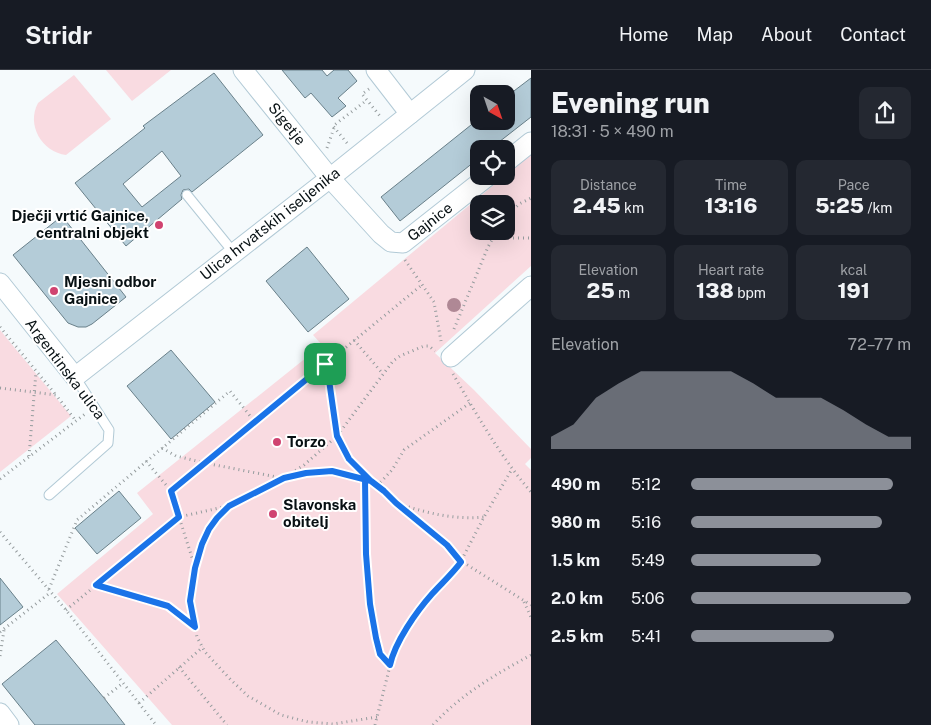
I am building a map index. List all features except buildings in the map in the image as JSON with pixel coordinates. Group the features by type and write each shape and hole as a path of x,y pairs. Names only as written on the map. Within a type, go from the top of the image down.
{"street":[{"name":"Sigetje","path":"243,70 330,178"},
{"path":"376,70 410,114"},
{"name":"Ulica hrvatskih iseljenika","path":"75,377 465,70"},
{"path":"515,155 531,142"},
{"name":"Gajnice","path":"330,178 381,234 391,242 404,243 477,185"},
{"name":"Argentinska ulica","path":"0,283 75,377"},
{"path":"446,358 531,286"},
{"path":"0,713 9,725"}],"lane":[{"path":"187,195 234,253"},
{"name":"Argentinska ulica","path":"49,495 108,443 110,436 110,430 75,377"}],"path":[{"path":"370,88 362,94 385,122"},
{"path":"326,149 335,127 333,126 367,100"},
{"path":"335,127 352,148"},
{"path":"515,208 531,198"},
{"path":"515,238 531,238"},
{"path":"451,336 492,240"},
{"path":"391,242 423,284 434,302 446,358 470,403 512,469 531,492"},
{"path":"171,491 423,284"},
{"path":"0,327 76,421"},
{"path":"354,340 383,374"},
{"path":"66,610 179,517 229,506 284,478 304,465 337,436 383,374 400,356 424,346 429,346 446,358"},
{"path":"313,348 327,366 337,436 349,459 396,503 447,545 461,562 531,605"},
{"path":"29,456 36,372"},
{"path":"0,388 56,395"},
{"path":"0,656 2,631 50,591 77,520 230,391 255,422"},
{"path":"377,486 392,470 404,450 470,403"},
{"path":"0,479 86,413"},
{"path":"162,448 176,456 284,478 306,473 332,471 371,481"},
{"path":"146,461 171,491 195,568"},
{"path":"380,725 375,724 390,665 398,644 431,595 461,562 512,469"},
{"path":"365,479 366,554 370,604 380,654 390,665"},
{"path":"396,503 444,517 484,517"},
{"path":"229,506 209,529 202,544 195,568 190,601 197,637 202,647 230,680 248,696 281,715 308,722 333,724 377,717"},
{"path":"0,532 66,610 156,725"},
{"path":"96,585 168,606 195,627"},
{"path":"523,600 531,617"},
{"path":"139,703 202,647"},
{"path":"433,725 465,696 490,678 531,655"},
{"path":"179,667 227,725"},
{"path":"104,698 123,683"}],"shaded area":[{"path":"106,70 171,70 132,101"},
{"path":"74,75 111,119 66,155 57,153 43,143 35,128 34,120 38,103"},
{"path":"531,154 531,266 435,353 531,449 531,458 525,464 531,470 531,725 172,725 57,594 153,514 137,493 322,345 313,335 470,205 470,240 515,240 515,195 482,195 494,185 515,185 515,167"},
{"path":"0,330 71,416 0,472"}],"place":[{"name":"Dječji vrtić Gajnice, centralni objekt","path":"159,225"},
{"name":"Mjesni odbor Gajnice","path":"54,291"},
{"name":"Torzo","path":"277,442"},
{"name":"Slavonska obitelj","path":"273,514"}],"route":[{"path":"325,364 171,491 179,517 96,585 168,606 195,627 190,601 195,568 202,544 209,529 229,506 284,478 306,473 332,471 358,477 371,481 384,491 447,545 461,562 456,570 431,595 413,620 398,644 390,665 380,654 370,604 366,554 365,511 365,479 371,481 349,459 337,436 327,366 325,364"}]}
